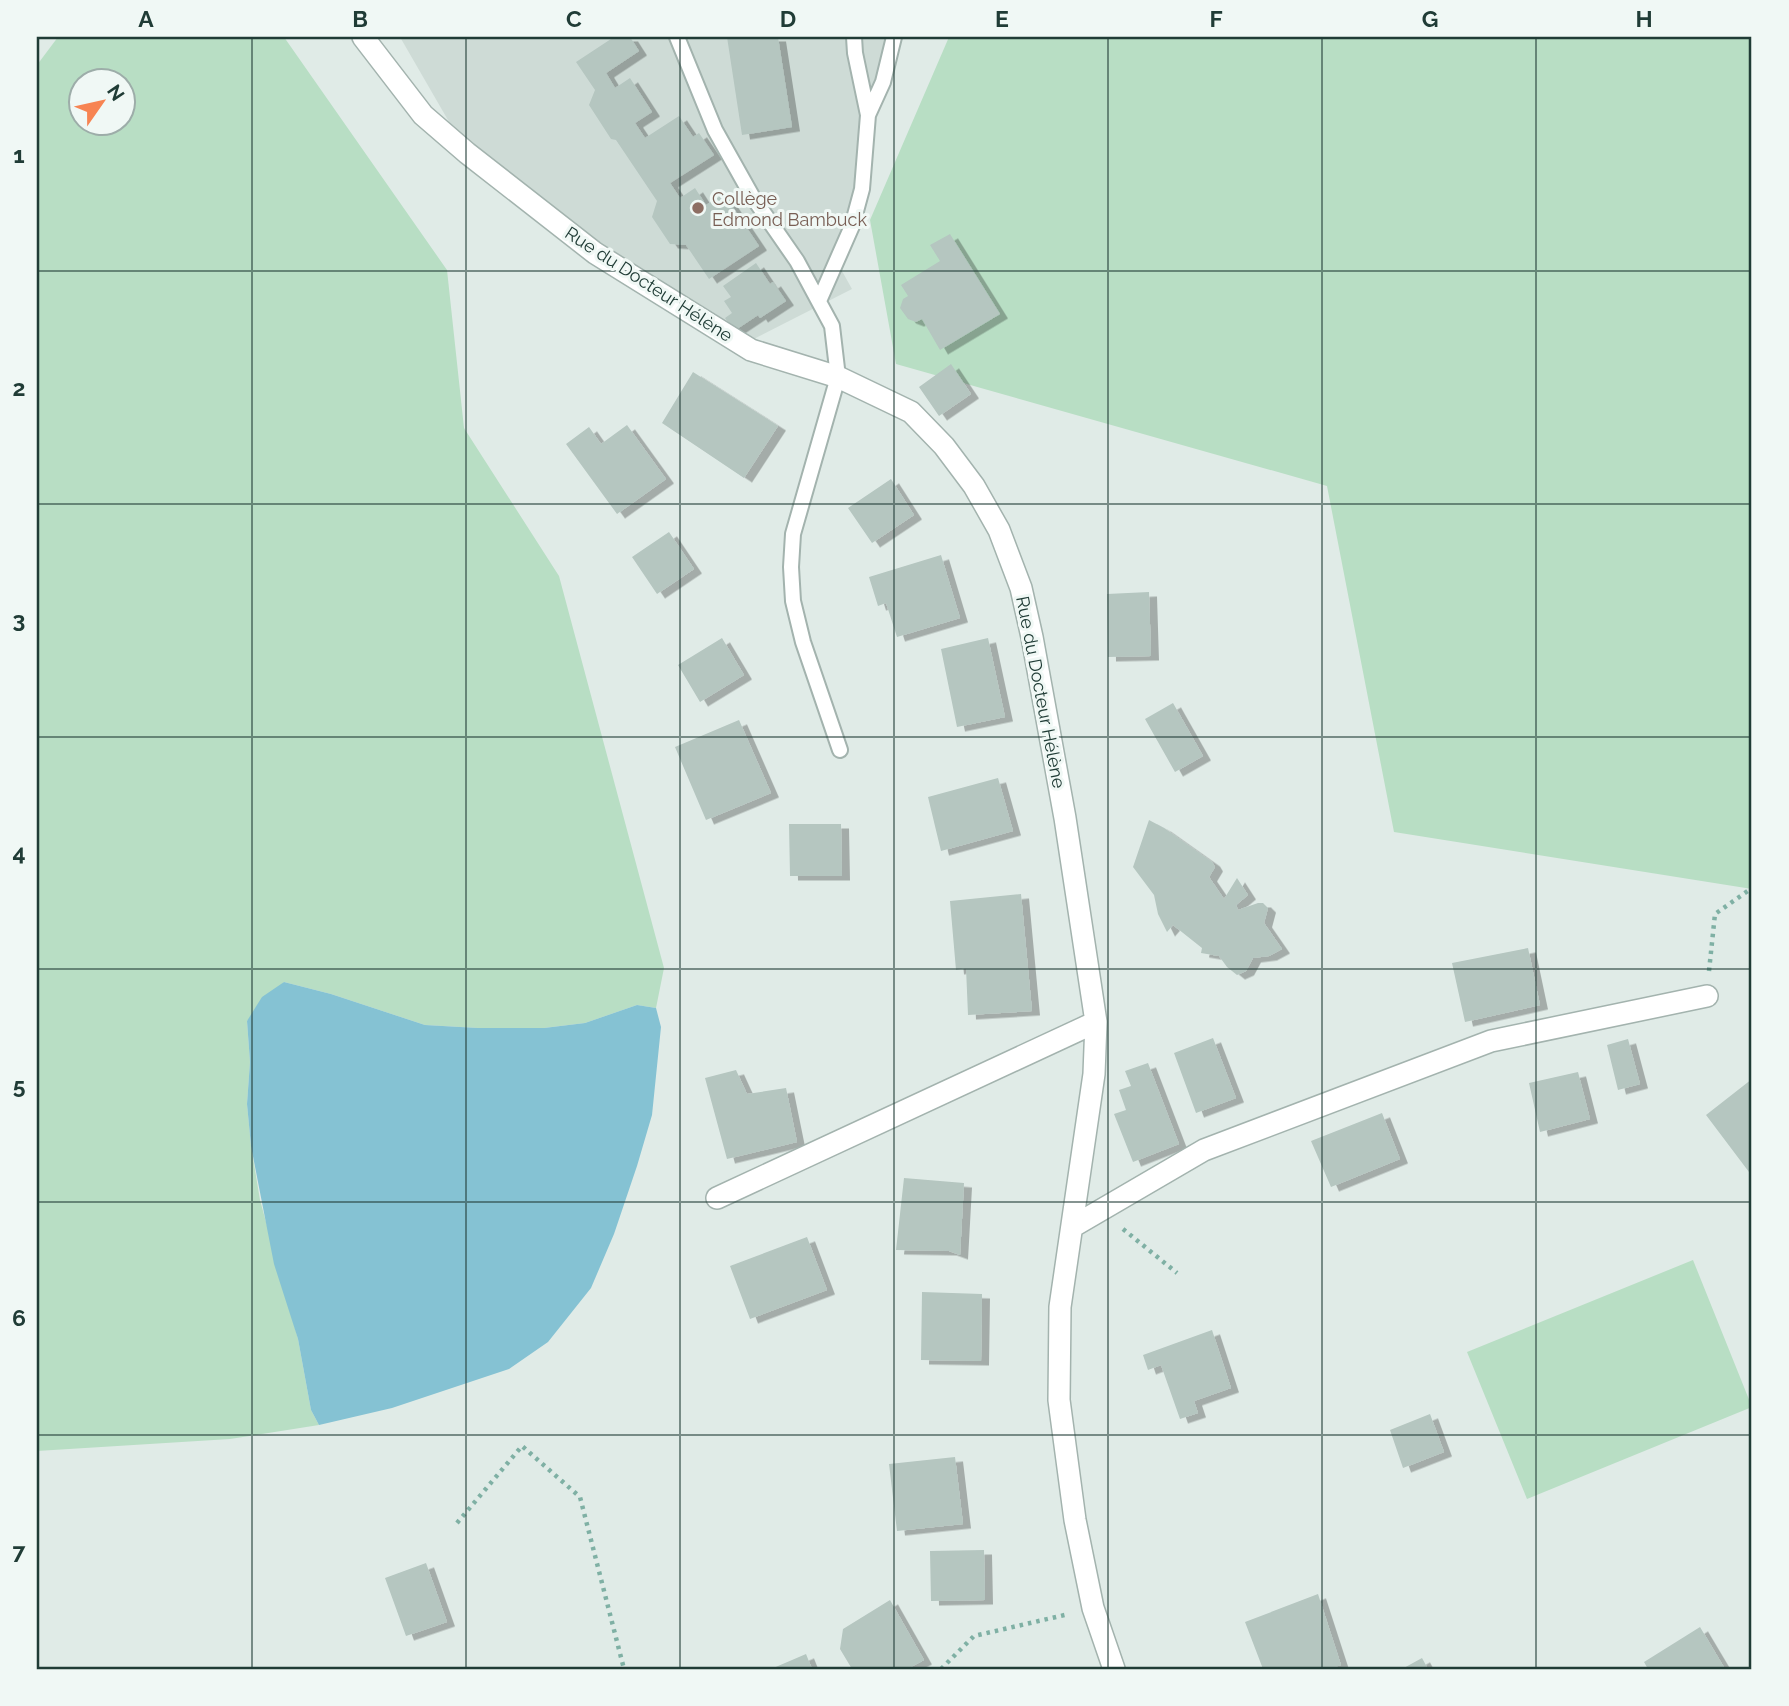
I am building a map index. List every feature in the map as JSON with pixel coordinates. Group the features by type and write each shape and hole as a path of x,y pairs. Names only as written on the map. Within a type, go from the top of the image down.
{"street":[{"name":"Rue du Docteur Hélène","path":"363,37 423,115 467,153 595,253 751,350 838,377 911,412 944,446 967,476 999,530 1021,588 1032,637 1065,818 1096,1022 1094,1074 1060,1307 1059,1400 1074,1520 1093,1608 1114,1669"},
{"path":"1072,1227 1204,1150 1491,1041 1707,996"},
{"path":"717,1198 1096,1022"}],"lane":[{"path":"677,37 715,130 752,196 797,261 832,326 838,377 793,534 791,567 793,601 803,642 840,750"},
{"path":"819,301 852,226 862,189 868,115 854,37"},
{"path":"868,115 883,82 894,37"}],"path":[{"path":"1707,996 1715,914 1752,888"},
{"path":"1101,1210 1177,1273"},
{"path":"457,1523 522,1446 580,1497 624,1669"},
{"path":"941,1669 974,1636 1093,1608"}],"shaded area":[{"name":"Collège Edmond Bambuck","path":"400,37 887,37 837,262 852,289 748,342 467,153"}],"green space":[{"path":"58,37 284,37 447,270 464,428 559,576 664,968 656,1008 637,1005 585,1023 544,1028 425,1025 331,994 284,982 247,1021 250,1062 247,1104 260,1200 298,1339 311,1410 319,1425 230,1439 37,1451 37,65"},
{"path":"949,37 1752,37 1752,889 1394,832 1327,486 896,364 870,220"},
{"path":"1693,1260 1752,1407 1527,1499 1467,1352"}],"water":[{"path":"284,982 331,994 425,1025 544,1028 585,1023 637,1005 656,1008 661,1027 652,1115 614,1234 591,1288 548,1342 509,1369 392,1408 319,1425 311,1410 298,1339 274,1264 251,1146 247,1104 250,1062 247,1021 262,997"}],"building":[{"path":"614,37 630,37 639,51 606,73 615,88 630,78 652,112 635,123 645,138 679,116 693,137 699,133 714,155 670,183 680,198 695,188 706,205 724,194 759,246 709,279 686,245 670,244 652,217 657,201 589,105 595,90 576,62"},
{"path":"727,37 778,37 792,127 742,135"},
{"path":"950,234 1000,314 940,350 922,319 916,322 908,319 900,308 903,299 908,296 901,285 940,261 930,245"},
{"path":"756,263 786,301 734,331 725,318 732,313 724,301 731,297 723,286"},
{"path":"951,364 971,394 939,416 919,387"},
{"path":"693,372 778,426 744,478 662,423"},
{"path":"627,425 666,479 617,514 566,444 589,427 601,444"},
{"path":"891,479 914,515 872,543 848,508"},
{"path":"669,532 694,569 657,594 632,557"},
{"path":"941,555 960,618 897,637 886,603 878,606 869,577"},
{"path":"1149,592 1151,656 1108,657 1107,594"},
{"path":"722,638 744,675 700,702 678,665"},
{"path":"988,638 1005,717 957,727 941,649"},
{"path":"1173,703 1203,756 1175,772 1145,719"},
{"path":"739,720 771,793 706,820 675,747"},
{"path":"998,778 1013,831 941,851 928,797"},
{"path":"1149,820 1212,862 1215,867 1209,877 1224,899 1237,878 1248,895 1236,905 1238,910 1263,903 1268,908 1264,923 1282,949 1269,956 1253,958 1246,971 1237,975 1219,956 1201,953 1202,948 1173,925 1167,932 1158,914 1154,895 1133,867"},
{"path":"789,824 841,824 842,876 790,876"},
{"path":"1021,894 1032,1011 968,1015 966,968 956,970 950,901"},
{"path":"1528,948 1540,1005 1465,1022 1452,963"},
{"path":"1213,1038 1236,1098 1196,1113 1174,1053"},
{"path":"1628,1039 1640,1084 1618,1090 1607,1045"},
{"path":"1148,1063 1179,1144 1133,1162 1114,1114 1126,1110 1119,1090 1131,1086 1125,1071"},
{"path":"736,1070 747,1094 786,1088 797,1142 727,1159 705,1078"},
{"path":"1578,1072 1590,1119 1540,1132 1529,1083"},
{"path":"1752,1079 1752,1176 1706,1115"},
{"path":"1382,1113 1400,1159 1331,1187 1311,1141"},
{"path":"904,1178 964,1183 960,1255 949,1251 896,1250"},
{"path":"807,1237 827,1290 750,1319 730,1266"},
{"path":"922,1292 982,1294 981,1361 921,1360"},
{"path":"1212,1330 1231,1388 1194,1401 1198,1413 1180,1419 1161,1365 1148,1370 1143,1355"},
{"path":"1430,1414 1444,1452 1403,1468 1390,1430"},
{"path":"955,1457 963,1524 897,1531 889,1464"},
{"path":"984,1550 985,1600 931,1601 930,1551"},
{"path":"426,1563 447,1622 406,1636 385,1578"},
{"path":"1318,1594 1341,1665 1328,1669 1263,1669 1245,1622"},
{"path":"890,1600 924,1660 907,1669 852,1669 840,1649 843,1629"},
{"path":"1700,1627 1725,1669 1648,1669 1644,1662"},
{"path":"806,1654 812,1669 771,1669"},
{"path":"1422,1658 1428,1669 1402,1669"}],"place":[{"name":"Collège Edmond Bambuck","path":"698,208"}]}
